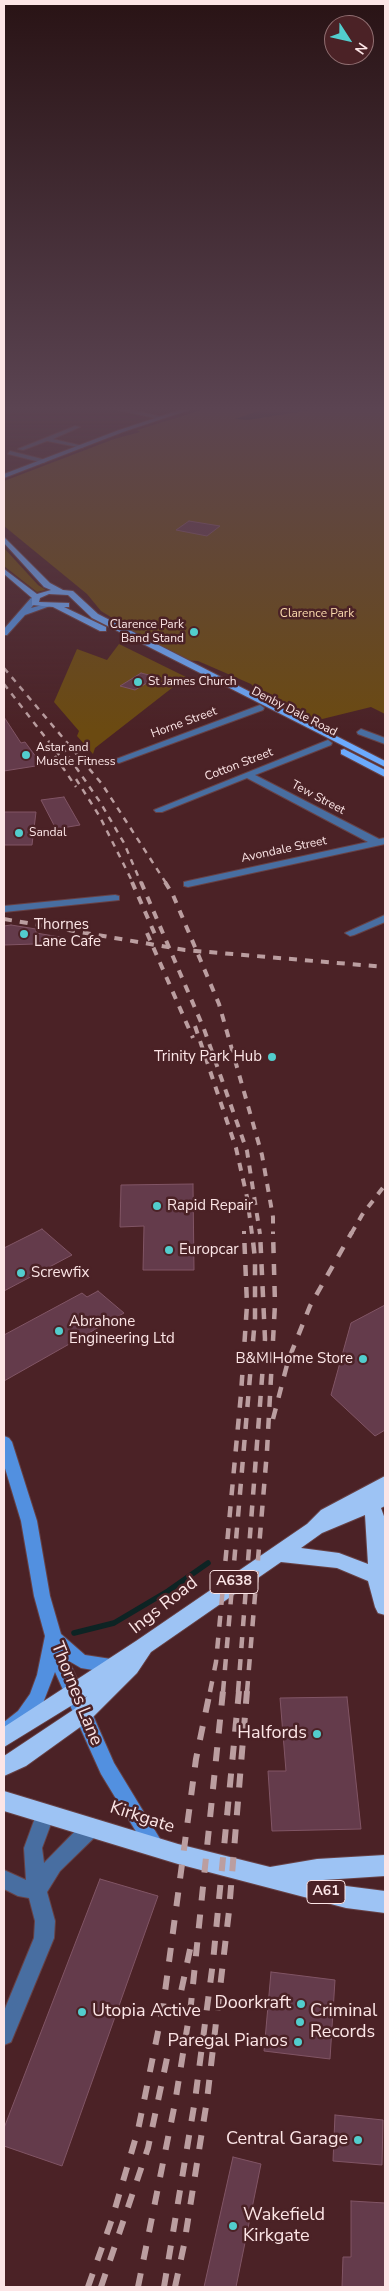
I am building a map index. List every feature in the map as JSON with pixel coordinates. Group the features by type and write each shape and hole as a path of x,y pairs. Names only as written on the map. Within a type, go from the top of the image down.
{"highway":[{"name":"Ings Road","path":"4,1766 18,1759 83,1714 130,1667 144,1646 275,1554 314,1529 334,1523 375,1499 385,1483"},
{"path":"375,1499 377,1576 385,1607"},
{"path":"275,1554 319,1557 347,1563 377,1576"},
{"name":"A638","path":"4,1738 73,1695 110,1666 144,1646"},
{"name":"Kirkgate","path":"4,1801 156,1847 346,1897 385,1902"},
{"name":"Kirkgate","path":"267,1876 317,1870 385,1866"}],"main road":[{"path":"4,539 47,585 64,592"},
{"path":"4,571 35,598 35,603 57,607 77,600"},
{"path":"35,598 48,592 64,592"},
{"name":"Denby Dale Road","path":"64,592 76,597 95,616 385,764"},
{"name":"Denby Dale Road","path":"57,607 260,708 385,774"}],"street":[{"path":"4,633 35,598"},
{"path":"22,613 46,606"},
{"name":"Horne Street","path":"116,761 260,708"},
{"path":"367,733 385,741"},
{"name":"Cotton Street","path":"159,810 328,743"},
{"name":"Tew Street","path":"247,774 381,842"},
{"name":"Avondale Street","path":"188,884 381,842"},
{"path":"4,909 114,898"},
{"path":"350,933 385,918"},
{"name":"Thornes Lane","path":"4,1442 29,1521 42,1596 52,1636 73,1695 110,1773 156,1847"},
{"path":"4,1732 24,1716 41,1690 52,1636 81,1661 110,1666"},
{"path":"4,2035 44,1938 45,1921 37,1891 33,1848 46,1813"},
{"path":"37,1891 53,1865 92,1827"},
{"path":"4,1879 18,1886 37,1891"}],"green space":[{"name":"Clarence Park","path":"4,517 385,517 385,714 371,707 306,723 272,705 251,684 198,661 181,660 122,630 127,627 101,611 87,594 4,526"},
{"path":"4,548 38,585 46,590 37,592 4,566"},
{"path":"119,644 186,677 95,748 93,754 77,736 79,731 54,702 77,649 107,660"}],"building":[{"path":"189,521 220,526 207,536 176,530"},
{"name":"St James Church","path":"141,673 157,677 135,690 120,686"},
{"path":"4,717 21,743 25,742 42,765 4,771"},
{"path":"64,797 80,825 56,829 41,800"},
{"name":"Sandal","path":"4,812 36,812 32,845 4,845"},
{"name":"Thornes Lane Cafe","path":"11,925 36,929 36,933 66,938 66,943 4,945 4,926"},
{"path":"193,1184 194,1270 143,1270 144,1226 120,1227 121,1185"},
{"name":"Screwfix","path":"42,1229 72,1255 4,1291 4,1248"},
{"path":"98,1291 124,1313 4,1381 4,1335 82,1293 87,1297"},
{"name":"B&M Home Store","path":"385,1305 385,1430 375,1436 331,1395 351,1323"},
{"name":"Halfords","path":"347,1697 361,1829 272,1831 268,1771 286,1771 280,1698"},
{"name":"Utopia Active","path":"100,1879 158,1896 62,2166 4,2146 4,2128"},
{"path":"271,1972 335,1980 330,2059 264,2051"},
{"name":"Central Garage","path":"335,2115 383,2120 382,2165 333,2161"},
{"name":"Wakefield Kirkgate","path":"233,2157 261,2164 236,2287 204,2287"},
{"path":"351,2201 385,2203 385,2287 342,2287 343,2257 351,2257"}],"waterway":[{"path":"74,1633 114,1623 168,1591 208,1563"}],"railway":[{"path":"4,668 102,784 166,883"},
{"path":"4,684 63,760"},
{"path":"62,747 100,802 124,843 141,883"},
{"path":"55,756 76,787"},
{"path":"76,779 100,817 133,883"},
{"path":"132,882 157,939"},
{"path":"141,882 169,947"},
{"path":"165,882 173,895 197,951"},
{"path":"4,919 152,944"},
{"path":"147,933 152,944"},
{"path":"152,944 169,947"},
{"path":"152,944 193,1038"},
{"path":"169,947 197,951"},
{"path":"169,947 204,1029 247,1151 260,1234"},
{"path":"197,951 385,967"},
{"path":"197,951 219,1004 262,1155 273,1217 273,1232"},
{"path":"195,1026 236,1148 247,1197 252,1234"},
{"path":"351,1234 362,1215 385,1185"},
{"path":"210,1692 216,1662 241,1394 247,1305 244,1232"},
{"path":"223,1692 255,1318 255,1259 252,1232"},
{"path":"238,1692 265,1339 260,1232"},
{"path":"247,1692 267,1451 275,1304 273,1232"},
{"path":"273,1419 288,1361 310,1306 352,1232"},
{"path":"88,2287 112,2219 138,2130 145,2096 163,2007 196,1759 210,1691"},
{"path":"138,2287 175,2103 191,2004 223,1691"},
{"path":"164,2287 195,2100 213,1962 239,1691"},
{"path":"175,2287 184,2245 207,2100 229,1911 247,1691"},
{"path":"101,2287 148,2148 192,1940"}],"place":[{"name":"Clarence Park Band Stand","path":"194,632"},
{"name":"St James Church","path":"138,682"},
{"name":"Astar and Muscle Fitness","path":"26,755"},
{"name":"Sandal","path":"19,833"},
{"name":"Thornes Lane Cafe","path":"24,934"},
{"name":"Trinity Park Hub","path":"272,1057"},
{"name":"Rapid Repair","path":"157,1206"},
{"name":"Europcar","path":"169,1250"},
{"name":"Screwfix","path":"21,1273"},
{"name":"Abrahone Engineering Ltd","path":"59,1331"},
{"name":"B&M Home Store","path":"363,1359"},
{"name":"Halfords","path":"317,1734"},
{"name":"Doorkraft","path":"301,2004"},
{"name":"Utopia Active","path":"82,2012"},
{"name":"Criminal Records","path":"300,2022"},
{"name":"Paregal Pianos","path":"298,2042"},
{"name":"Central Garage","path":"358,2140"},
{"name":"Wakefield Kirkgate","path":"233,2226"}]}
